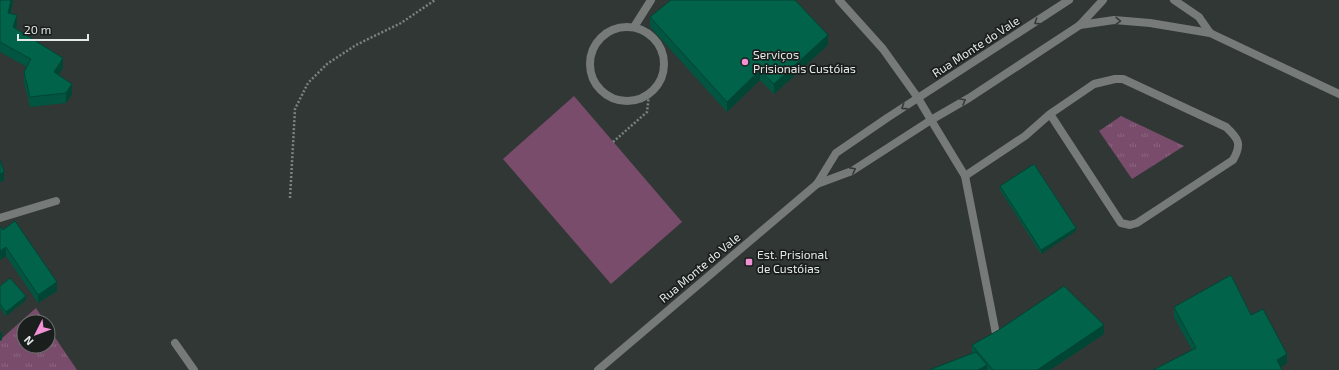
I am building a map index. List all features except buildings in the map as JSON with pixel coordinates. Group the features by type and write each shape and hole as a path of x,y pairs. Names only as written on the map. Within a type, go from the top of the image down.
{"street":[{"path":"634,27 651,0"},
{"path":"838,0 883,49 918,98 965,176 997,339"},
{"name":"Rua Monte do Vale","path":"598,370 817,184 836,153 1068,0"},
{"name":"Rua Monte do Vale","path":"817,184 852,171 931,120 969,98 1080,25 1103,0"},
{"path":"1174,0 1199,17 1210,33 1339,94"},
{"name":"Rua Monte do Vale","path":"1080,25 1114,20 1150,22 1210,33"},
{"path":"621,26 634,27 646,31 655,39 661,50 664,62 663,74 657,86 649,94 638,100 625,102 613,99 602,93 594,84 590,72 589,60 592,48 600,38 610,30 621,26"},
{"path":"965,176 1025,136 1050,114 1094,84 1115,79 1123,79 1226,127 1233,133 1238,142 1238,150 1233,160 1137,223 1130,225 1121,223 1050,114"},
{"path":"0,218 56,201"},
{"path":"175,343 194,370"}],"path":[{"path":"290,198 295,109 308,83 327,64 356,45 401,23 435,0"},
{"path":"613,142 647,112 649,94"}],"green space":[{"path":"574,96 682,222 611,284 503,159"},
{"path":"1121,116 1184,146 1132,179 1099,131"},
{"path":"36,308 40,314 29,314"},
{"path":"16,326 16,354 56,354 56,339 77,370 0,370 0,340"}],"place":[{"name":"Serviços Prisionais Custóias","path":"745,62"},
{"name":"Est. Prisional de Custóias","path":"749,262"}]}
